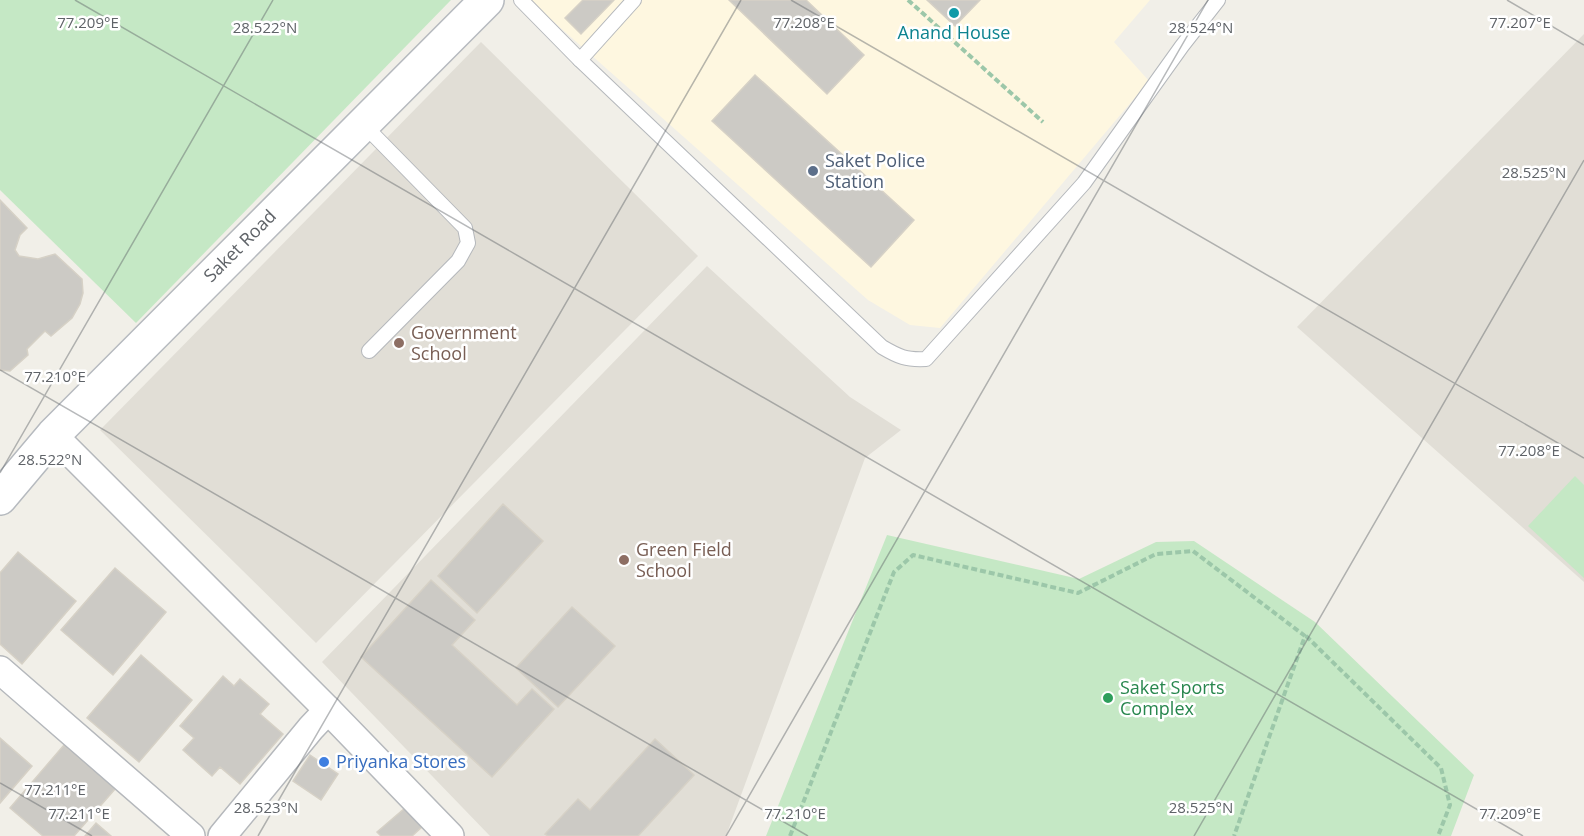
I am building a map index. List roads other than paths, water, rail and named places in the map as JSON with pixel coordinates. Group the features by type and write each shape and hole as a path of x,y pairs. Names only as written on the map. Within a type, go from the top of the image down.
{"street":[{"name":"Saket Road","path":"0,498 53,435 487,0"},
{"path":"53,435 328,710 450,836"},
{"path":"0,670 191,836"},
{"path":"222,836 328,710"}],"lane":[{"path":"521,0 580,60 882,347 909,360 926,359 1084,183 1182,46 1218,0"},
{"path":"580,60 634,0"},
{"path":"363,124 465,228 468,243 458,261 369,351"}],"place":[{"name":"Anand House","path":"954,13"},
{"name":"Saket Police Station","path":"813,171"},
{"name":"Government School","path":"399,343"},
{"name":"Green Field School","path":"624,560"},
{"name":"Saket Sports Complex","path":"1108,698"},
{"name":"Priyanka Stores","path":"324,762"}]}
